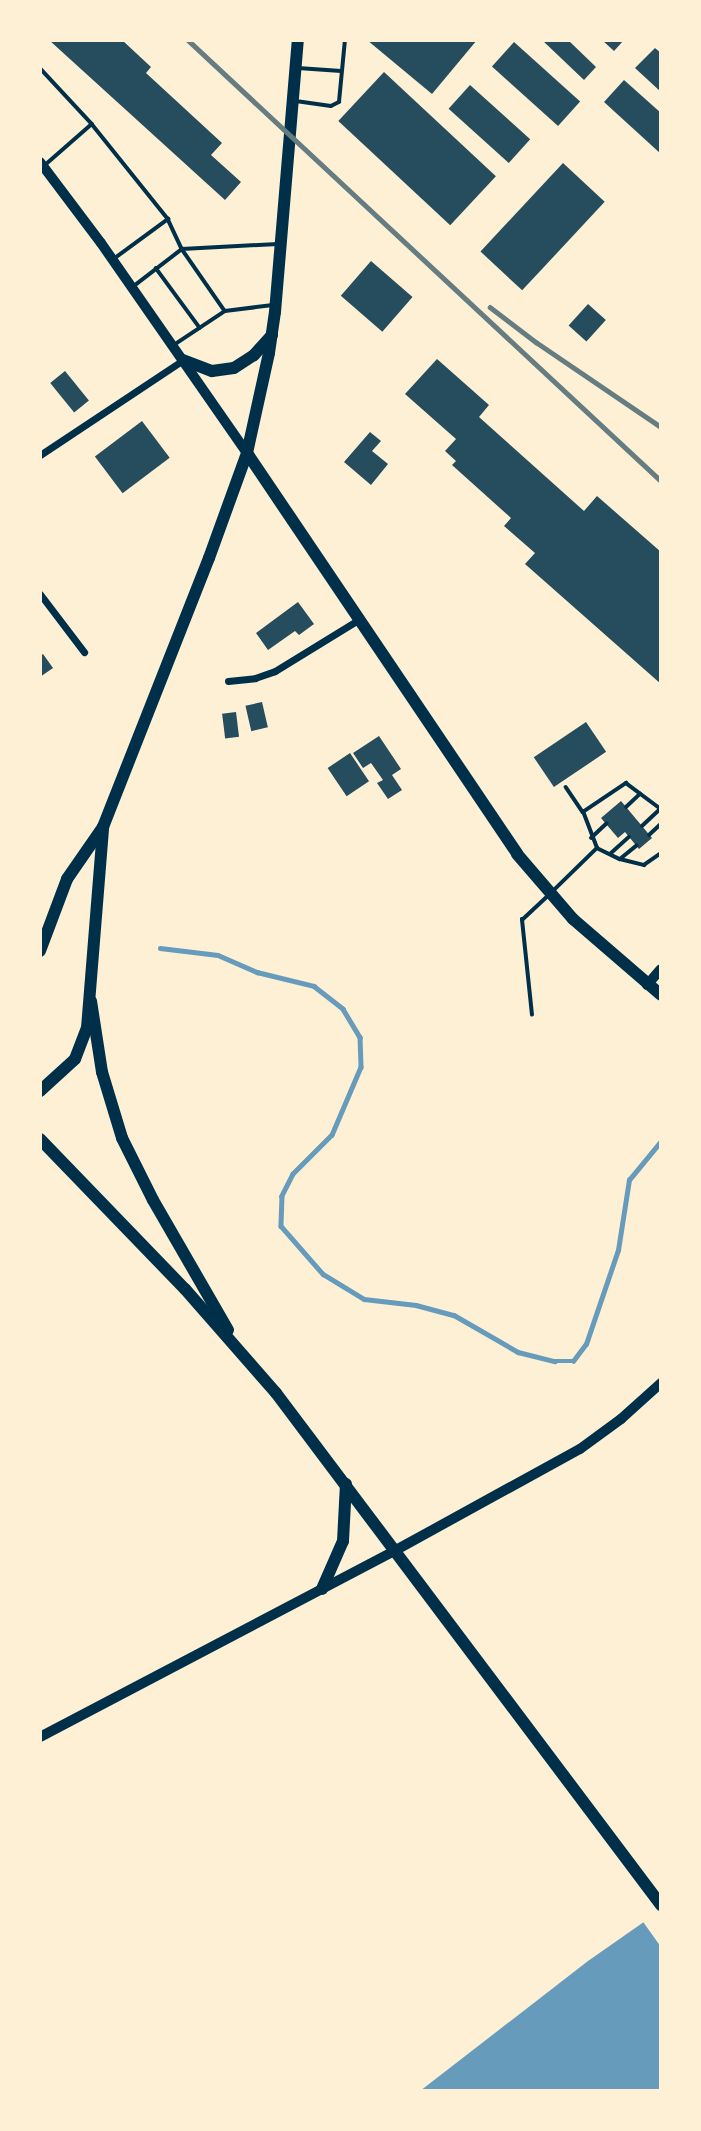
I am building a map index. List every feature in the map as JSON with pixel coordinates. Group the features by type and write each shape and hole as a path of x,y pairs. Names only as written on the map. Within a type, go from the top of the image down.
{"main road":[{"path":"40,951 67,879 103,827 230,503 247,453 276,305 298,40"},
{"path":"42,164 113,259 247,453 494,824 573,919 661,995"},
{"path":"183,360 212,371 234,368 254,355 272,335"},
{"path":"103,827 101,889 92,944 91,1001 102,1072 122,1138 153,1200 241,1351"},
{"path":"40,1091 69,1067 81,1050 91,1001"},
{"path":"40,1139 241,1351 397,1550 661,1905"},
{"path":"322,1589 344,1541 346,1483"},
{"path":"40,1737 397,1550"}],"street":[{"path":"40,455 183,360"},
{"path":"40,594 84,652"},
{"path":"228,681 255,678 275,671 358,621"},
{"path":"647,985 661,969"},
{"path":"397,1550 580,1449 621,1419 661,1383"}],"lane":[{"path":"292,101 331,106 339,102 345,40"},
{"path":"40,68 92,124 168,219 182,249 225,311"},
{"path":"295,68 341,71"},
{"path":"42,164 92,124"},
{"path":"113,259 168,219"},
{"path":"132,287 182,249 280,244"},
{"path":"156,268 200,328"},
{"path":"173,346 225,311 276,305"},
{"path":"583,812 626,783 661,809 642,826"},
{"path":"566,787 583,812 597,848 620,859 644,865 661,853"},
{"path":"626,807 640,794"},
{"path":"591,838 606,824"},
{"path":"649,835 661,824"},
{"path":"610,854 629,837"},
{"path":"620,859 636,845"},
{"path":"532,1015 522,920 597,848"}],"water":[{"path":"661,1910 661,2091 420,2091 588,1961"}],"pier":[{"path":"661,1906 661,1947 641,1919"}],"building":[{"path":"49,40 122,40 151,67 146,73 222,143 211,155 241,182 225,200"},
{"path":"367,40 477,40 432,94"},
{"path":"542,40 568,40 596,67 584,80"},
{"path":"602,40 624,40 614,51"},
{"path":"514,42 580,102 558,126 492,67"},
{"path":"655,48 661,53 661,92 635,68"},
{"path":"384,72 496,176 450,225 338,121"},
{"path":"624,80 661,113 661,154 604,102"},
{"path":"470,85 530,139 509,163 449,109"},
{"path":"563,163 605,202 522,290 480,251"},
{"path":"371,261 413,297 382,332 341,296"},
{"path":"588,304 606,320 586,342 569,326"},
{"path":"437,359 489,405 479,417 584,511 597,496 661,552 661,684 525,564 535,553 504,526 511,518 452,465 456,461 445,451 456,439 405,394"},
{"path":"65,371 89,401 74,412 50,383"},
{"path":"142,421 170,458 123,493 95,457"},
{"path":"370,432 381,441 372,451 388,464 371,485 344,462"},
{"path":"298,602 314,624 299,635 295,631 268,650 256,633"},
{"path":"43,654 53,668 40,677 40,656"},
{"path":"262,702 268,727 251,731 245,706"},
{"path":"236,712 239,737 225,739 222,714"},
{"path":"586,722 606,752 554,787 534,757"},
{"path":"379,736 401,769 392,775 402,790 388,799 377,783 383,780 371,763 363,768 353,753"},
{"path":"350,753 369,781 347,796 328,768"},
{"path":"621,801 652,838 639,849 625,832 618,838 601,818"}],"waterway":[{"path":"160,948 218,955 257,972 314,986 343,1009 360,1037 361,1067 332,1135 293,1174 282,1196 281,1226 323,1274 364,1299 416,1305 454,1315 518,1352 555,1361 573,1361 586,1344 618,1250 629,1180 661,1141"}],"railway":[{"path":"188,40 661,481"},
{"path":"490,307 536,342 661,427"}]}
